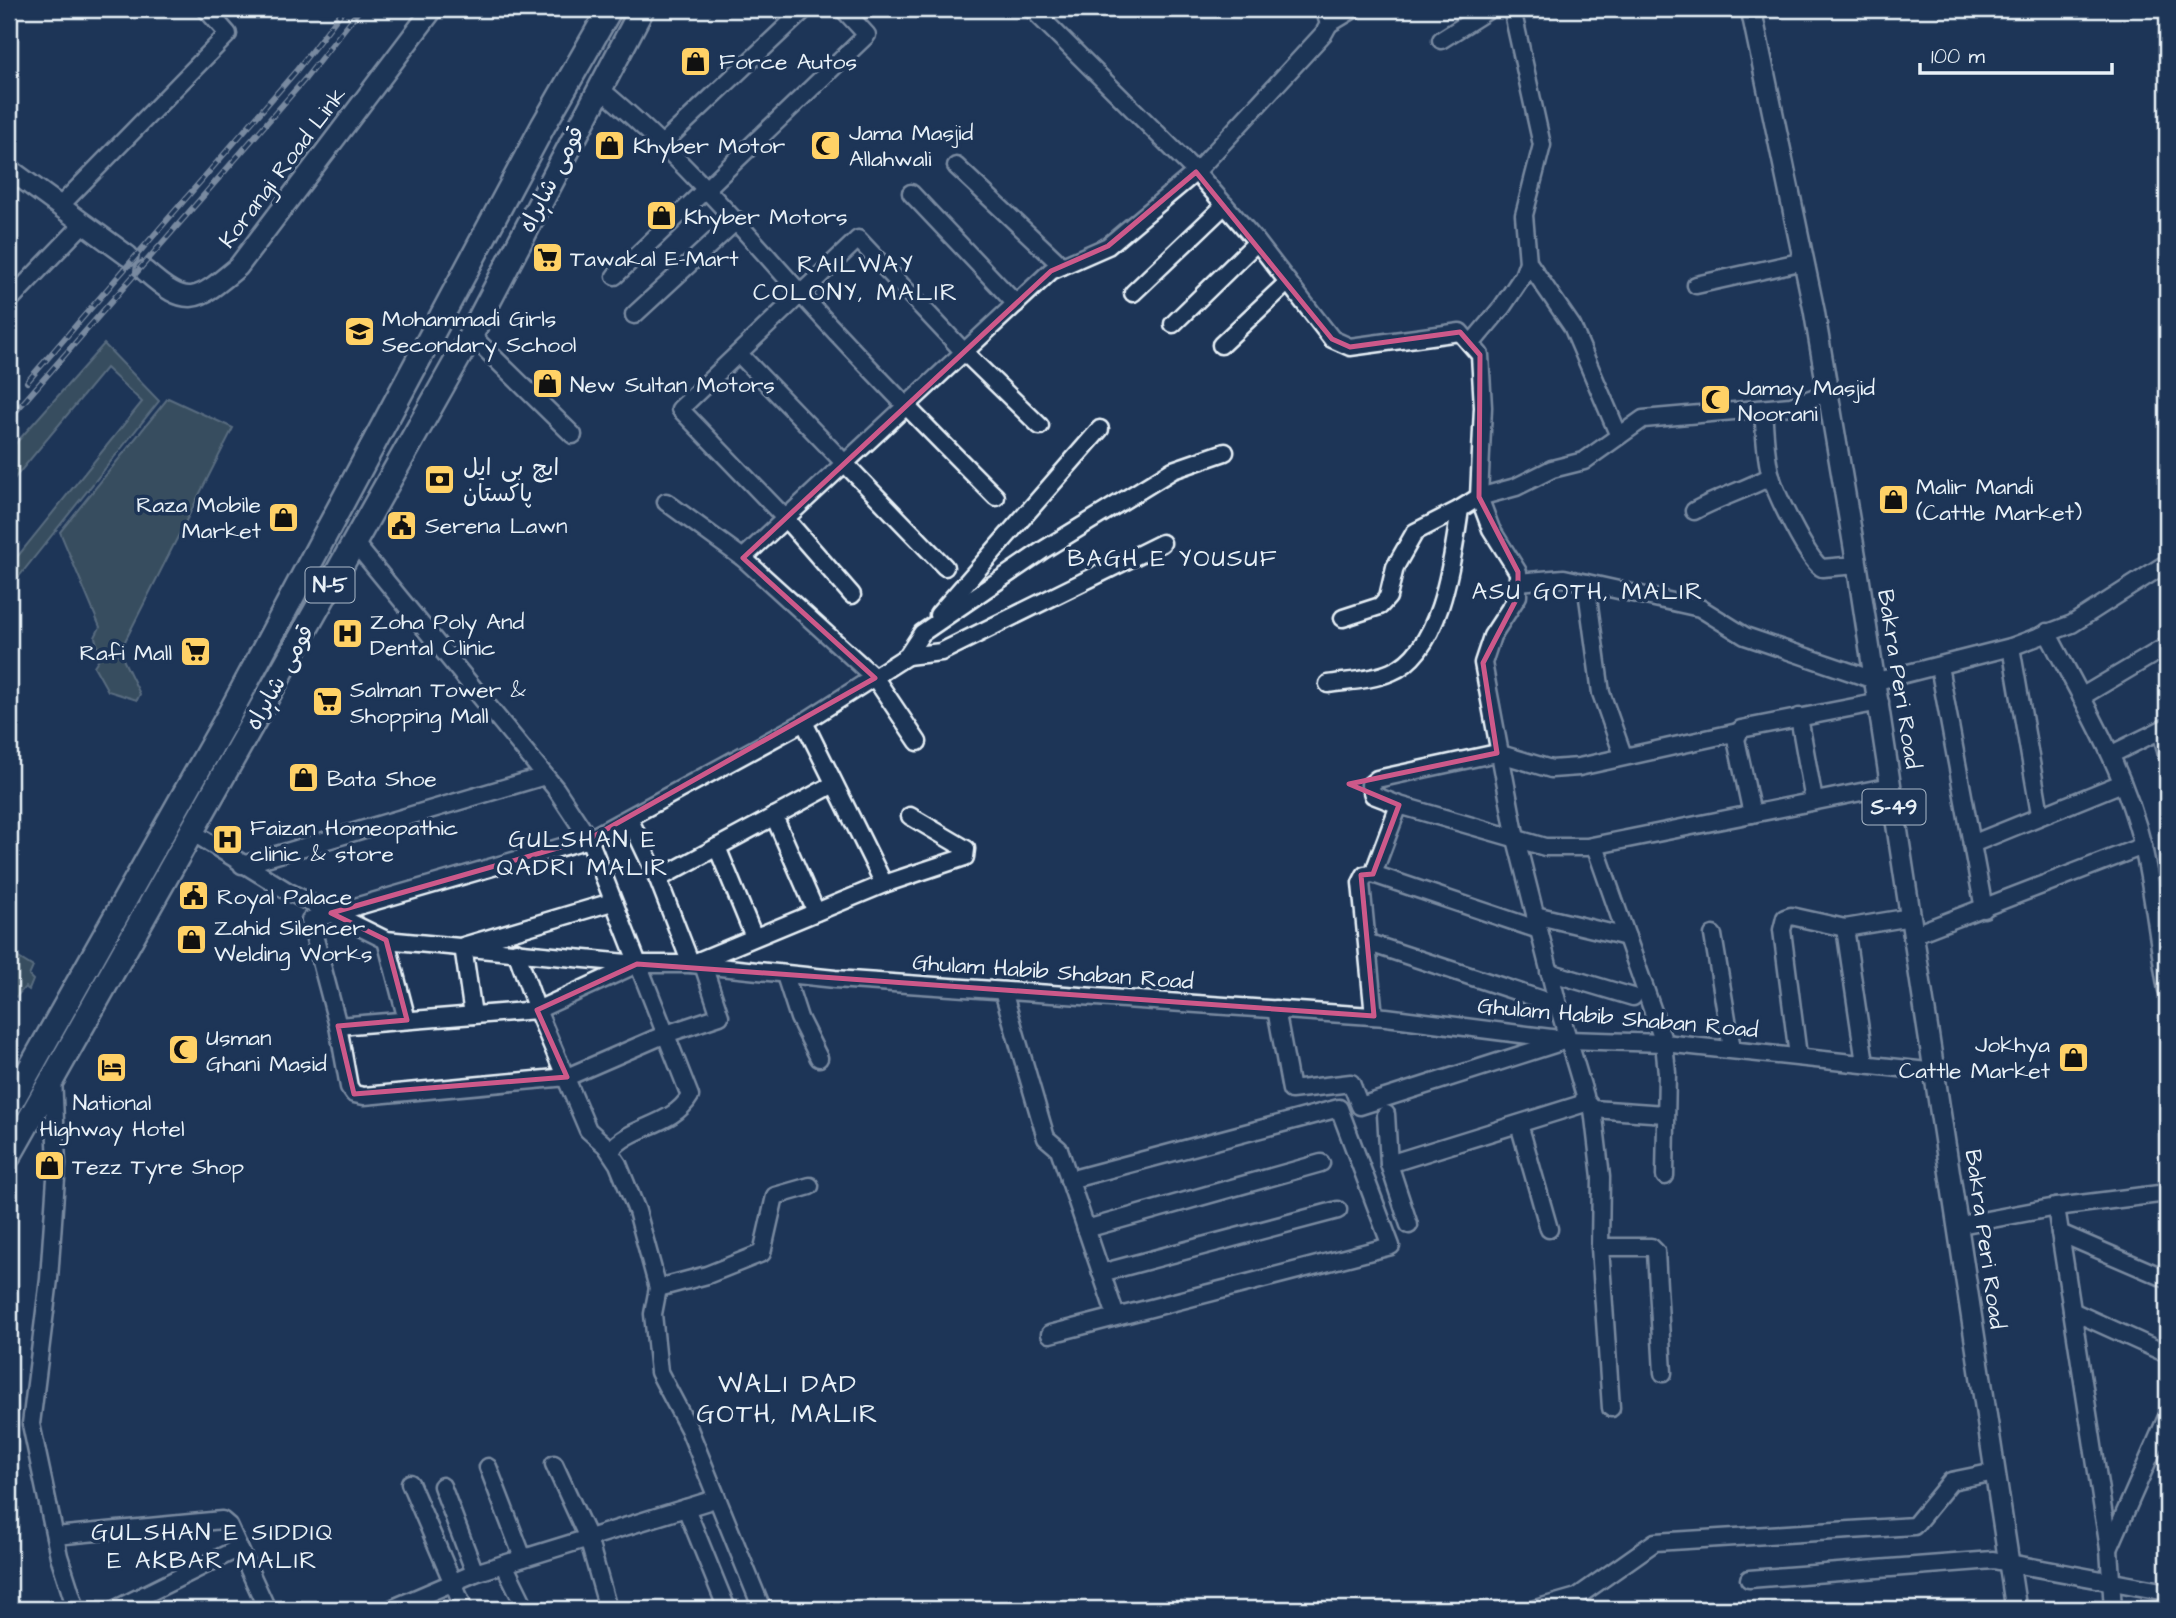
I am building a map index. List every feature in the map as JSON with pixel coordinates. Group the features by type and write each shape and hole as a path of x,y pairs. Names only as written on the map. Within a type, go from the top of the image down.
{"highway":[{"name":"قومی شاہراہ","path":"9,1106 166,830 542,126 610,9"},
{"name":"قومی شاہراہ","path":"9,1156 471,335 642,9"},
{"path":"56,1022 78,1031"}],"main road":[{"name":"Korangi Road Link","path":"145,271 170,293 191,298 212,289 238,267 433,9"},
{"name":"Bakra Peri Road","path":"1751,9 1829,392 1877,681 2016,1609"},
{"path":"9,169 128,256"}],"street":[{"path":"61,205 228,34 206,9"},
{"path":"661,145 805,9"},
{"path":"615,276 708,190 867,35 843,9"},
{"path":"1032,9 1196,173 1257,242 1332,339 1350,347 1460,331 1480,355 1483,407 1479,497 1491,529 1518,572 1518,596 1492,636 1483,663 1497,753 1516,839 1567,1040 1589,1104 1601,1177 1600,1247 1611,1408"},
{"path":"743,558 1051,271 1108,246 1196,173 1327,17 1353,9"},
{"path":"1441,40 1490,9"},
{"path":"1471,344 1502,307 1523,276 1528,261 1524,215 1542,145 1512,9"},
{"path":"599,88 639,121 708,190 905,406 996,497"},
{"path":"956,166 1062,266"},
{"path":"911,193 1016,304"},
{"path":"1133,293 1225,205"},
{"path":"634,315 737,220"},
{"path":"9,301 84,223"},
{"path":"852,595 784,517 680,410 858,239 964,352 1040,426"},
{"path":"1173,324 1257,242"},
{"path":"1528,261 1572,326 1619,436"},
{"path":"1696,285 1804,261"},
{"path":"1221,345 1288,282"},
{"path":"471,335 573,435"},
{"path":"739,354 945,567"},
{"path":"1343,618 1380,606 1388,597 1395,567 1415,532 1479,497 1516,487 1552,469 1584,461 1643,419 1791,406 1829,392"},
{"path":"1763,410 1771,476 1817,566 1857,565"},
{"path":"629,818 720,1016 666,1034 567,1077 354,1094 349,1087 338,1026 310,920 589,839 804,722 875,678 907,656 922,633 1100,429"},
{"path":"922,633 1044,550 1173,470 1225,452"},
{"path":"1694,511 1718,497 1752,487 1771,476"},
{"path":"666,502 743,558 875,678 918,742"},
{"path":"1328,684 1392,672 1411,659 1437,619 1460,509"},
{"path":"354,542 545,776 589,839 690,1096 675,1115 638,1130 617,1142 610,1151"},
{"path":"907,656 941,652 1162,543"},
{"path":"1518,582 1564,578 1700,608 1745,636 1877,681 2011,647 2072,624 2167,564"},
{"path":"1586,583 1601,693 1623,755"},
{"path":"2047,632 2112,754 2122,783 2143,846 2160,912 2167,986"},
{"path":"2081,697 2167,646"},
{"path":"2011,647 2040,814"},
{"path":"1940,666 1984,909"},
{"path":"1880,702 1745,727 1738,732 1623,755 1579,767 1551,769 1497,753 1377,779 1370,785 1373,794 1399,805 1545,848 1595,846 1891,786"},
{"path":"1799,717 1814,801"},
{"path":"804,722 884,884"},
{"path":"2112,754 2164,728 2167,755"},
{"path":"1738,732 1736,739 1752,814"},
{"path":"242,865 545,776"},
{"path":"1972,844 2040,814 2122,783"},
{"path":"658,879 834,784"},
{"path":"1373,874 1399,805"},
{"path":"774,816 816,912"},
{"path":"697,965 754,937 884,884 965,857 966,849 910,816"},
{"name":"Ghulam Habib Shaban Road","path":"192,832 242,865 386,940 637,964 697,965 785,975 1374,1016 1567,1040 1664,1043 1937,1072"},
{"path":"1595,846 1664,1043 1667,1073 1665,1176"},
{"path":"1798,1056 1782,923 1791,916 1844,928 1913,925 1984,909 2143,846"},
{"path":"717,847 754,937"},
{"path":"1374,1016 1362,883 1364,874 1373,874 1537,923 1627,937"},
{"path":"473,1015 463,946 612,902"},
{"path":"1844,928 1865,1063"},
{"path":"1713,935 1732,1049"},
{"path":"386,940 407,1020"},
{"path":"1368,943 1558,1005"},
{"path":"516,951 537,1010 589,1130 610,1151 637,1211 658,1288 653,1314 659,1372 689,1429 715,1499 762,1609"},
{"path":"338,1026 537,1010 637,964"},
{"path":"1549,972 1633,997"},
{"path":"785,975 799,1018 819,1058"},
{"path":"1003,991 1046,1138 1059,1149 1116,1316"},
{"path":"1276,1009 1291,1090 1351,1083 1360,1106 1567,1040"},
{"path":"53,1074 57,1164 49,1279 31,1424 55,1536 76,1609"},
{"path":"1389,1164 1582,1104 1665,1114"},
{"path":"1050,1335 1389,1248 1391,1242 1339,1108 1069,1180"},
{"path":"1386,1114 1389,1164 1409,1225"},
{"path":"1519,1124 1549,1229"},
{"path":"1086,1229 1321,1163"},
{"path":"658,1288 707,1275 762,1253 775,1196 810,1186"},
{"path":"1960,1225 2056,1208 2167,1193"},
{"path":"2056,1208 2109,1549 2113,1609"},
{"path":"1101,1273 1338,1210"},
{"path":"2060,1233 2167,1279"},
{"path":"1600,1247 1651,1247 1656,1252 1663,1373"},
{"path":"2072,1311 2167,1354"},
{"path":"2109,1549 2167,1417"},
{"path":"554,1464 588,1538 608,1609"},
{"path":"488,1467 523,1558"},
{"path":"1535,1609 1577,1597 1655,1542 1913,1526 1919,1524 1951,1481 1995,1472"},
{"path":"410,1483 464,1609"},
{"path":"442,1486 475,1573"},
{"path":"391,1609 475,1573 715,1499"},
{"path":"685,1508 727,1609"},
{"path":"55,1536 222,1520 229,1526 267,1609"},
{"path":"116,1609 239,1548"},
{"path":"1749,1579 1993,1560 2110,1584 2167,1591"},
{"path":"505,1564 526,1609"}],"highlighted area":[{"path":"1196,172 1332,339 1350,347 1460,332 1480,355 1479,497 1518,572 1518,596 1483,663 1497,753 1349,784 1399,805 1373,874 1361,875 1374,1016 637,964 537,1010 567,1077 354,1094 338,1026 407,1020 386,940 331,913 589,839 875,678 743,558 1051,271 1108,246"}],"green space":[{"path":"104,344 159,401 9,589 9,567 142,402 106,368 9,485 9,451"},
{"path":"168,398 233,428 118,655 120,653 140,694 137,700 108,691 94,666 100,657 95,637 100,627 60,532"},
{"path":"14,955 33,967 29,976 33,980 29,990 25,987 16,997 9,992 9,964"}],"railway":[{"path":"27,382 296,71 344,9"},
{"path":"9,419 305,79 360,9"}],"place":[{"name":"Force Autos","path":"696,61"},
{"name":"Khyber Motor","path":"610,145"},
{"name":"Jama Masjid Allahwali","path":"826,145"},
{"name":"Khyber Motors","path":"661,216"},
{"name":"Tawakal E-Mart","path":"547,258"},
{"name":"Mohammadi Girls Secondary School","path":"359,331"},
{"name":"New Sultan Motors","path":"547,384"},
{"name":"Jamay Masjid Noorani","path":"1715,400"},
{"name":"ایچ بی ایل پاکستان","path":"440,480"},
{"name":"Malir Mandi (Cattle Market)","path":"1893,499"},
{"name":"Raza Mobile Market","path":"284,517"},
{"name":"Serena Lawn","path":"402,525"},
{"name":"Zoha Poly And Dental Clinic","path":"347,634"},
{"name":"Rafi Mall","path":"195,652"},
{"name":"Salman Tower & Shopping Mall","path":"327,702"},
{"name":"Bata Shoe","path":"304,778"},
{"name":"Faizan Homeopathic clinic & store","path":"227,840"},
{"name":"Royal Palace","path":"194,896"},
{"name":"Zahid Silencer Welding Works","path":"191,940"},
{"name":"Usman Ghani Masid","path":"183,1050"},
{"name":"Jokhya Cattle Market","path":"2073,1057"},
{"name":"National Highway Hotel","path":"112,1068"},
{"name":"Tezz Tyre Shop","path":"49,1166"}],"district":[{"name":"RAILWAY COLONY, MALIR","path":"856,278"},
{"name":"BAGH E YOUSUF","path":"1173,558"},
{"name":"ASU GOTH, MALIR","path":"1588,591"},
{"name":"GULSHAN E QADRI MALIR","path":"583,853"},
{"name":"WALI DAD GOTH, MALIR","path":"788,1398"},
{"name":"GULSHAN E SIDDIQ E AKBAR MALIR","path":"213,1546"}]}
